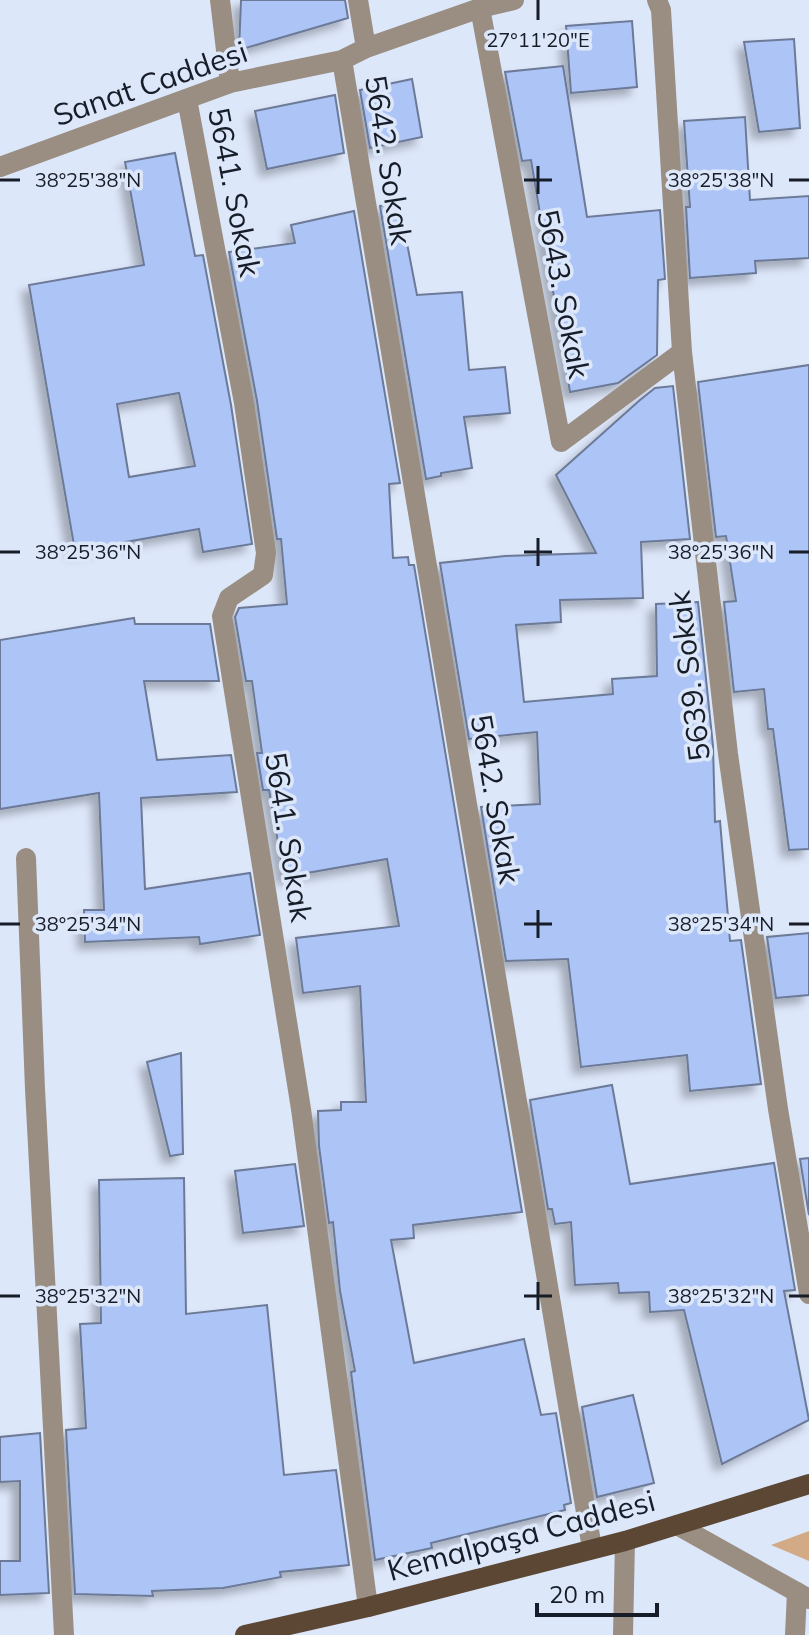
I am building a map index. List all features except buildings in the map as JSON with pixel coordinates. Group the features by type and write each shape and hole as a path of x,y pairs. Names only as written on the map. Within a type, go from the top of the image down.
{"main road":[{"name":"Kemalpaşa Caddesi","path":"245,1635 625,1541 809,1484"}],"street":[{"path":"220,0 230,83"},
{"path":"358,0 366,48 480,8 514,0"},
{"name":"5639. Sokak","path":"657,0 661,10 682,352 728,754 778,1109 809,1294"},
{"name":"5643. Sokak","path":"480,8 561,442 682,352"},
{"name":"Sanat Caddesi","path":"0,167 230,83 342,60 366,48"},
{"name":"5642. Sokak","path":"342,60 592,1548"},
{"name":"5641. Sokak","path":"187,99 244,403 266,553 263,575 229,598 222,616 296,1077 368,1607"},
{"path":"26,858 64,1635"},
{"path":"677,1525 803,1595 795,1635"},
{"path":"623,1635 625,1541"}],"shaded area":[{"path":"809,1531 809,1561 771,1545"}]}
